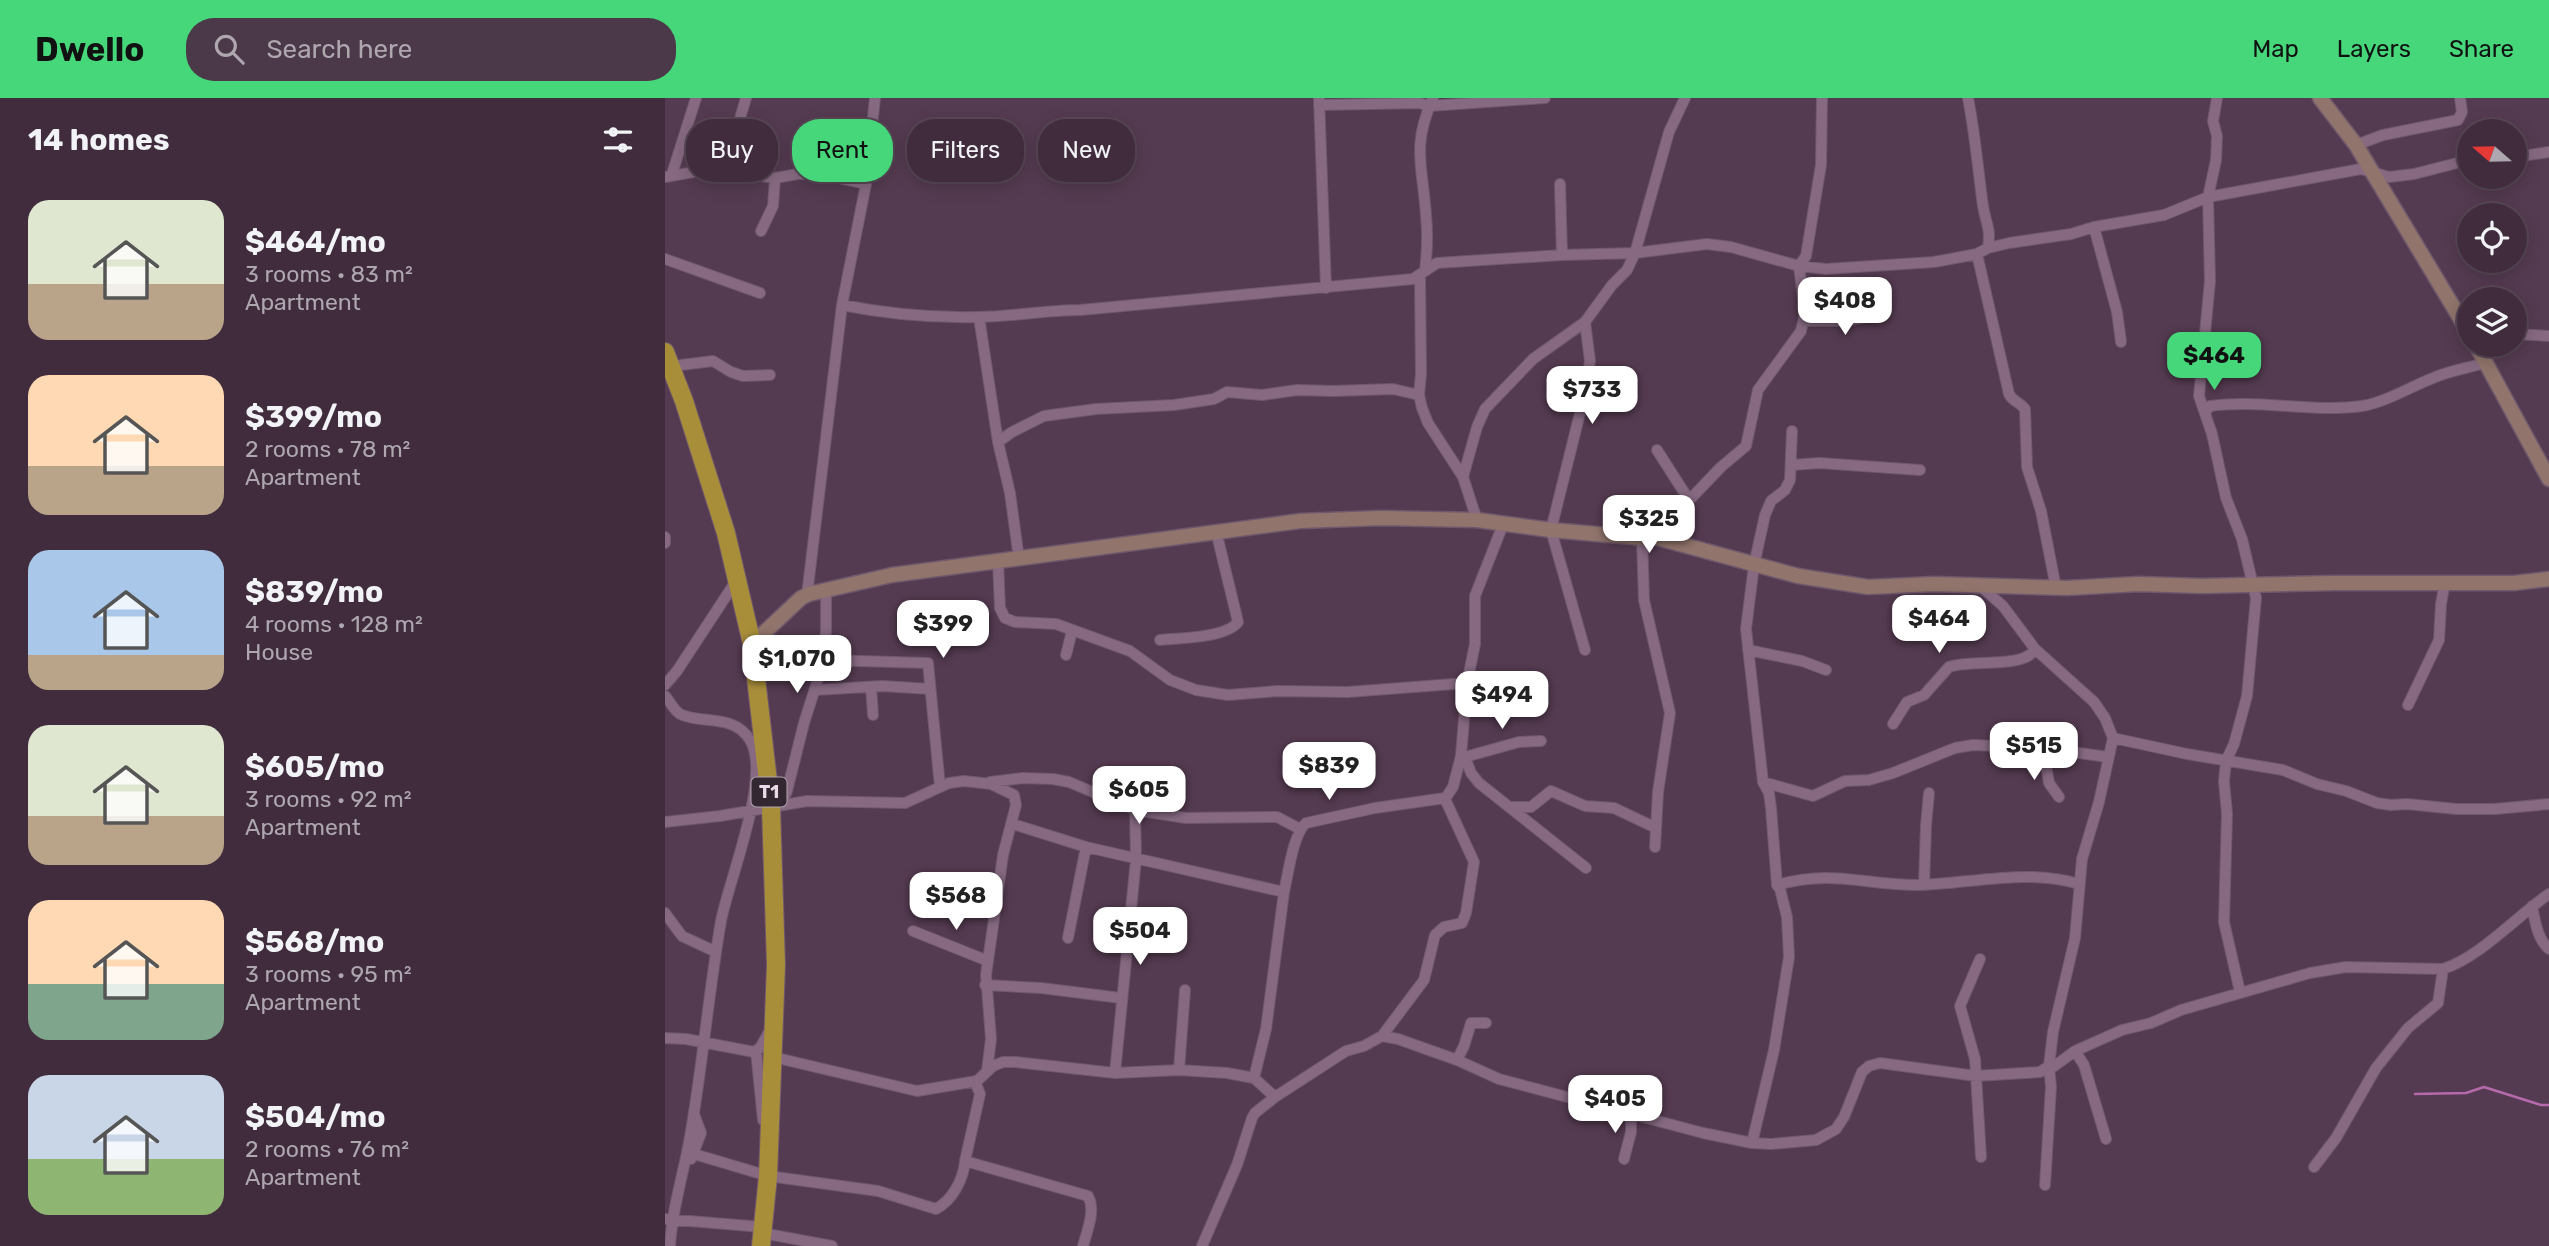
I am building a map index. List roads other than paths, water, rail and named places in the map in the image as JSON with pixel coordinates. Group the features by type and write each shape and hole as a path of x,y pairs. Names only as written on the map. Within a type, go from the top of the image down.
{"highway":[{"name":"T1","path":"665,352 726,533 752,643 776,805 773,1026 764,1054 769,1149 761,1235"}],"street":[{"path":"686,172 668,175 696,98"},
{"path":"740,119 746,98"},
{"path":"807,595 842,304 866,184 875,98"},
{"path":"1326,288 1319,102 1419,103 1545,98"},
{"path":"1463,477 1485,409 1533,359 1585,322 1612,285 1627,270 1635,253 1668,132 1685,98"},
{"path":"1655,847 1658,792 1670,713 1644,600 1648,538 1746,446 1758,390 1795,340 1804,321 1799,266 1806,256 1821,165 1822,98"},
{"path":"1968,98 1973,116 1974,145 1984,211 1990,232 1988,248"},
{"path":"2217,98 2213,121 2217,136 2216,160 2208,197 2210,281 2199,396 2206,411 2226,498 2242,538 2254,584 2256,605 2247,696 2227,761 2224,781 2227,814 2224,922 2240,992"},
{"path":"2320,98 2356,145 2457,313"},
{"path":"2356,145 2383,135 2458,120 2462,112 2460,98"},
{"path":"1431,102 1419,140 1426,216 1419,395 1428,423 1463,477 1477,520"},
{"path":"2527,155 2549,152"},
{"path":"842,304 888,314 979,317 1413,279 1437,263 1635,253 1707,244 1731,247 1799,266 1843,269 1934,262 1977,254 1988,248 2164,215 2208,197 2344,171 2361,169 2389,177 2457,163"},
{"path":"778,177 820,174 866,184"},
{"path":"761,231 773,206 775,182"},
{"path":"1560,184 1562,255"},
{"path":"2094,227 2117,312 2121,342"},
{"path":"1977,254 2008,394 2011,400 2022,404 2025,409 2027,467 2041,511 2056,588"},
{"path":"665,259 760,293"},
{"path":"1804,321 1846,321 1881,314"},
{"path":"979,317 1019,559"},
{"path":"1585,322 1590,361 1552,530 1585,650"},
{"path":"2527,335 2549,336"},
{"path":"2482,357 2549,479"},
{"path":"669,370 681,365 713,361 743,376 770,375"},
{"path":"2206,411 2210,406 2227,404 2343,408 2363,406 2436,376 2485,363"},
{"path":"998,442 1044,416 1087,409 1174,405 1214,399 1227,392 1262,396 1297,390 1393,388 1419,395"},
{"path":"1752,1143 1774,1050 1789,957 1787,917 1777,885 1771,808 1769,793 1763,782 1746,629 1754,565 1768,508 1773,498 1786,490 1790,480 1792,431"},
{"path":"1657,450 1689,500"},
{"path":"1792,465 1819,463 1920,470"},
{"path":"752,643 807,595 892,576 1300,521 1381,518 1504,522 1552,530 1648,538 1798,576 1868,587 1979,584 2056,588 2138,584 2202,586 2524,583 2549,579"},
{"path":"1202,1246 1237,1165 1255,1113 1346,1051 1364,1046 1382,1036 1424,980 1436,934 1444,927 1462,923 1474,862 1467,843 1446,807 1445,798 1453,787 1463,756 1468,683 1475,644 1475,596 1504,522"},
{"path":"1160,640 1221,632 1232,629 1237,624 1239,619 1216,531"},
{"path":"665,537 665,543"},
{"path":"998,561 1000,608 1005,618 1015,622 1052,624 1130,651 1175,683 1223,695 1277,691 1348,692 1468,683"},
{"path":"665,685 736,581"},
{"path":"2408,705 2439,640 2445,582"},
{"path":"1979,584 2003,606 2035,649 2094,702 2105,718 2113,738 2083,859 2075,938 2055,1016 2049,1066 2051,1087 2045,1185"},
{"path":"776,805 787,791 824,660 827,630 826,590"},
{"path":"1066,655 1072,631"},
{"path":"1893,724 1906,704 1924,695 1949,667 1955,664 2024,659 2035,649"},
{"path":"1748,650 1802,661 1826,670"},
{"path":"824,660 927,663 940,787"},
{"path":"814,690 871,687 930,689"},
{"path":"871,687 873,715"},
{"path":"665,696 682,715 727,723 749,738 755,752 756,769 750,811 728,892 716,951 705,1044 683,1177"},
{"path":"2113,738 2283,770 2317,784 2384,804 2456,809 2549,804"},
{"path":"1463,756 1519,742 1541,741"},
{"path":"1763,782 1814,796 1845,781 1869,780 1960,747 1980,745 2043,748 2108,757"},
{"path":"2043,748 2049,783 2059,796"},
{"path":"1463,756 1479,783 1586,869"},
{"path":"665,822 807,801 898,804 912,801 940,787 964,781 986,782 1023,778 1069,782 1135,810 1186,818 1277,817 1300,829"},
{"path":"986,782 1015,796 1016,805 1003,855 985,985 991,1039 986,1072"},
{"path":"1508,807 1531,807 1551,791 1585,806 1614,808 1656,828"},
{"path":"1924,885 1929,793"},
{"path":"1254,1078 1266,1029 1284,892 1300,829 1311,821 1445,798"},
{"path":"1115,1073 1136,859 1135,810"},
{"path":"1013,824 1086,847 1284,892"},
{"path":"1068,938 1086,847"},
{"path":"1777,885 1799,878 1819,876 1924,885 1969,880 2034,878 2063,879 2079,884"},
{"path":"1382,1036 1457,1060 1499,1079 1631,1114 1752,1143 1800,1142 1816,1140 1831,1133 1844,1118 1862,1072 1869,1066 1880,1063 1976,1076 2040,1072 2049,1066 2053,1067 2075,1051 2122,1030 2151,1023 2181,1010 2240,992 2310,973 2346,967 2443,969 2462,961 2549,894"},
{"path":"2532,906 2537,929 2543,943 2549,948"},
{"path":"665,913 682,936 716,951"},
{"path":"913,931 988,961"},
{"path":"1980,959 1960,1006 1975,1059 1981,1157"},
{"path":"2314,1167 2336,1138 2376,1068 2408,1028 2438,1003 2443,969"},
{"path":"985,985 1041,988 1121,998"},
{"path":"1179,1070 1185,990"},
{"path":"1457,1060 1471,1023 1486,1023"},
{"path":"665,1038 686,1039 764,1054 917,1091 975,1082 999,1063 1015,1062 1115,1073 1179,1070 1227,1073 1254,1078 1275,1097"},
{"path":"2075,1051 2084,1065 2106,1139"},
{"path":"694,1154 768,1176 878,1191 936,1209 960,1183 980,1094 975,1082"},
{"path":"670,1246 669,1219 701,1133 694,1114"},
{"path":"1624,1159 1631,1132 1631,1114"},
{"path":"965,1162 1088,1196 1092,1211 1083,1246"},
{"path":"669,1219 832,1246"}],"waterway":[{"path":"2415,1094 2466,1093 2484,1087 2541,1105 2549,1105"}]}
